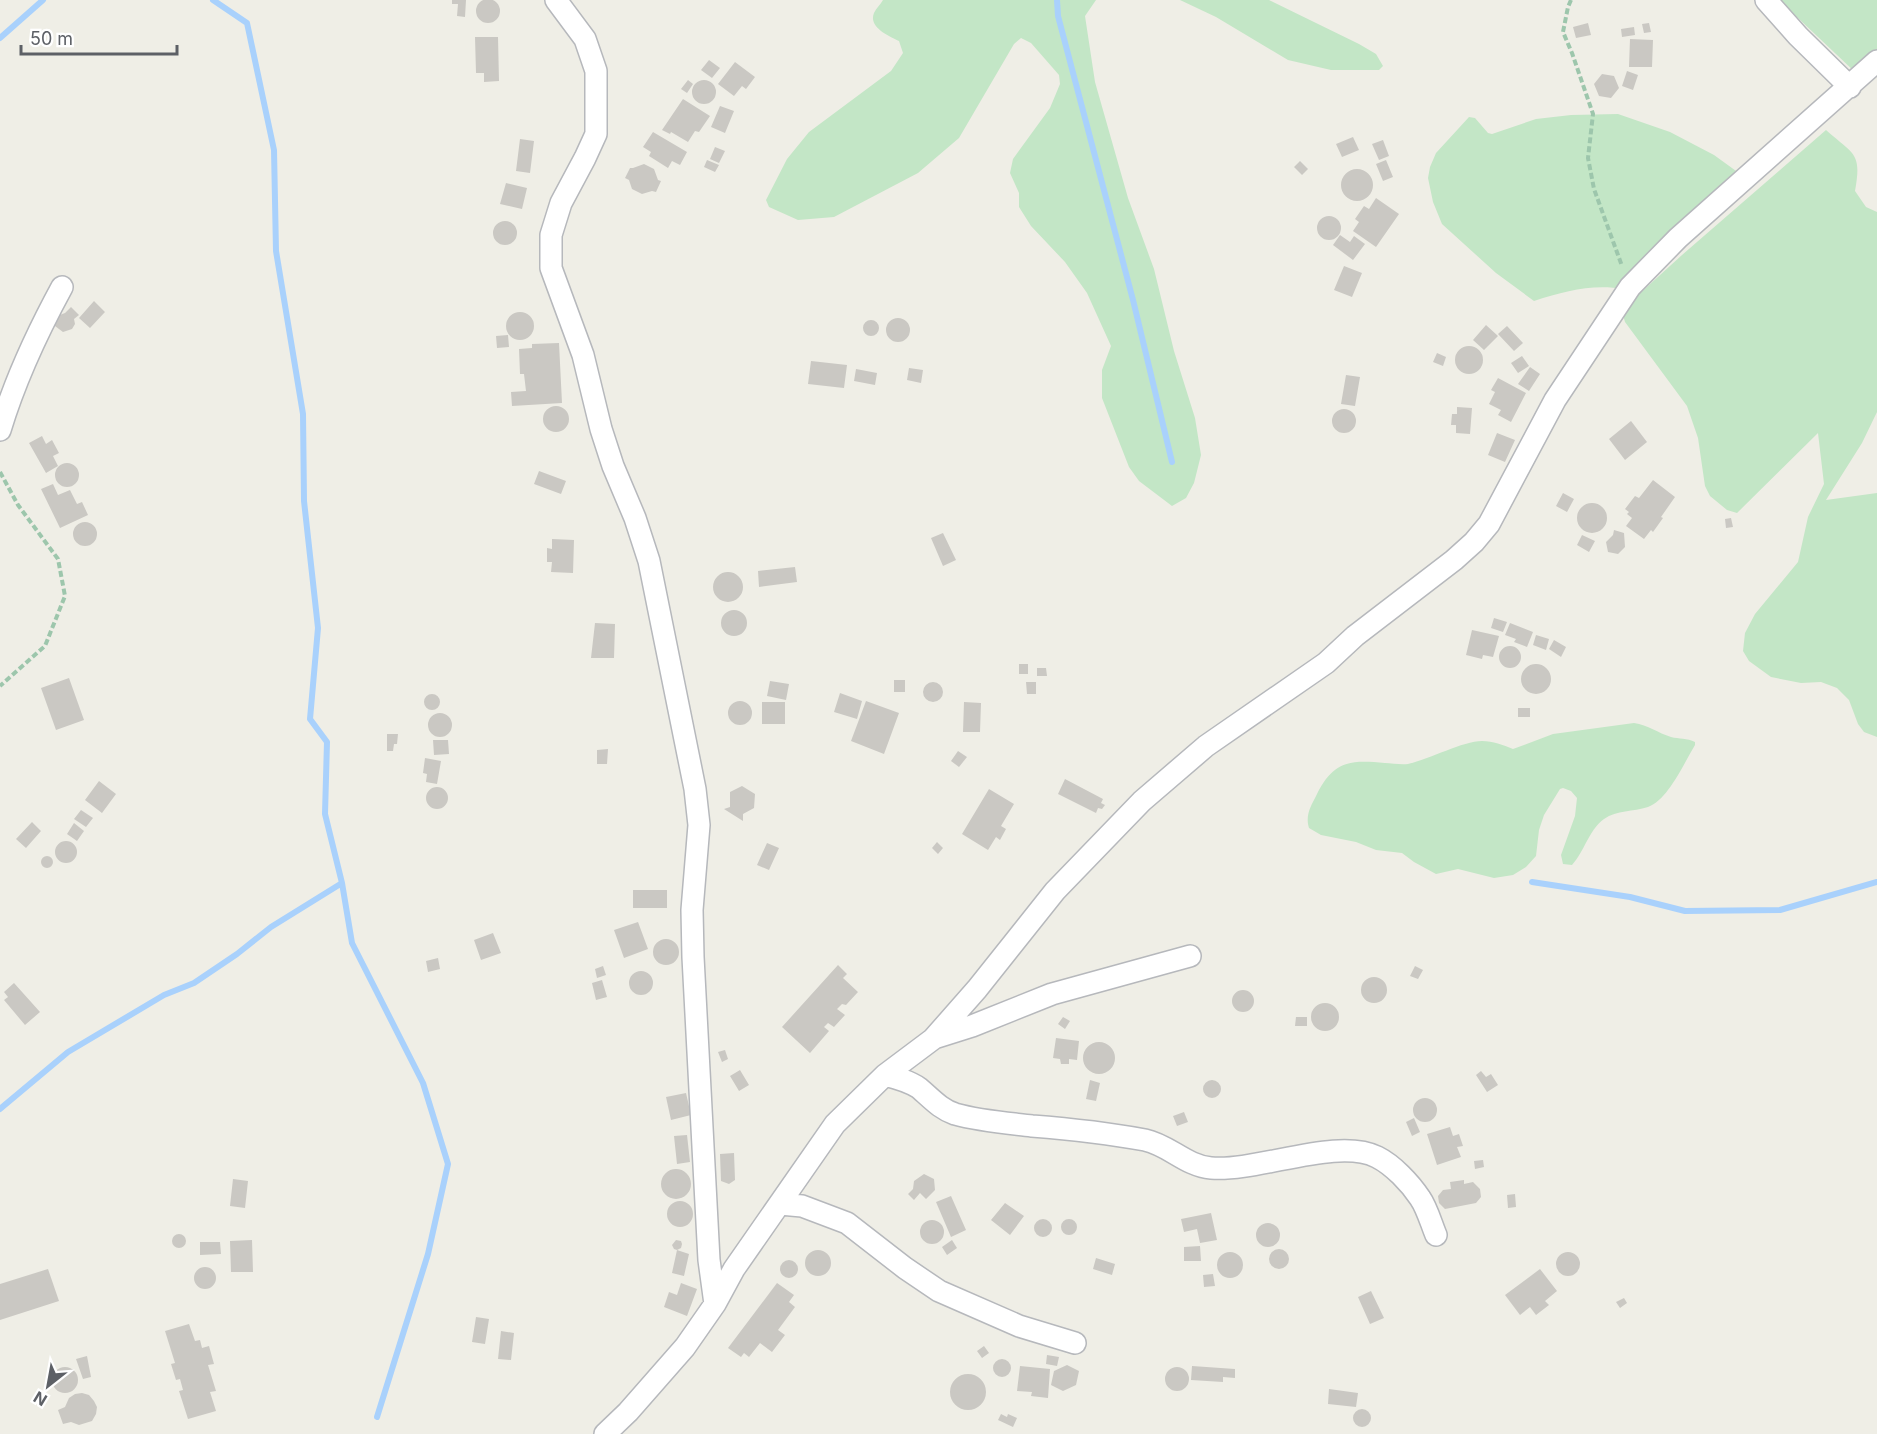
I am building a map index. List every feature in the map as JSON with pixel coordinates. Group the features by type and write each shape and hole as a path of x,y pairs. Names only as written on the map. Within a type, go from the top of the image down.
{"street":[{"path":"556,0 585,39 596,72 596,134 561,203 551,235 551,268 583,355 601,429 613,466 635,518 649,561 696,798 699,825 692,910 693,945 709,1260 715,1304"},
{"path":"1766,0 1798,36 1850,87"},
{"path":"605,1434 628,1412 685,1347 715,1304 734,1269 835,1124 885,1075 933,1039 977,989 1055,891 1142,801 1206,746 1326,663 1355,636 1454,560 1473,542 1489,524 1500,506 1555,400 1630,287 1685,231 1877,61"},
{"path":"0,430 12,392 41,325 62,287"},
{"path":"933,1039 1052,994 1190,956"},
{"path":"885,1075 909,1082 942,1108 954,1114 1005,1123 1105,1133 1148,1141 1162,1146 1195,1165 1208,1168 1228,1169 1329,1151 1360,1152 1377,1157 1393,1168 1420,1198 1436,1235"},
{"path":"780,1204 802,1206 847,1223 939,1291 1019,1326 1075,1343"}],"path":[{"path":"1571,0 1563,33 1593,114 1588,158 1594,189 1630,287"},
{"path":"0,472 18,505 58,559 65,596 45,646 0,686"}],"green space":[{"path":"883,0 1096,0 1085,16 1095,82 1128,198 1154,269 1174,351 1195,418 1201,455 1194,483 1186,498 1172,506 1139,481 1129,467 1102,398 1102,370 1111,346 1087,293 1065,262 1031,226 1019,207 1019,193 1010,173 1013,159 1050,108 1060,84 1059,75 1031,43 1021,38 1014,44 959,138 918,173 834,217 798,220 769,207 766,200 787,159 809,132 891,71 903,53 899,41 874,23 874,13"},
{"path":"1180,0 1269,0 1359,44 1376,54 1383,66 1379,70 1331,70 1288,60 1216,17"},
{"path":"1779,0 1877,0 1877,55 1856,73"},
{"path":"1618,114 1670,132 1714,155 1743,176 1624,289 1601,287 1579,289 1534,301 1496,273 1442,224 1433,202 1428,178 1430,167 1436,153 1469,117 1475,118 1488,133 1492,134 1536,119 1571,115"},
{"path":"1826,130 1854,155 1857,169 1855,191 1866,207 1877,212 1877,412 1862,443 1826,500 1877,493 1877,737 1864,732 1858,724 1849,700 1837,688 1821,682 1801,683 1771,677 1749,661 1743,651 1745,633 1755,614 1798,562 1808,517 1824,484 1818,433 1737,513 1727,510 1710,496 1705,486 1698,438 1687,406 1625,322 1623,315 1626,306"},
{"path":"1634,723 1671,737 1695,742 1695,745 1675,780 1662,797 1648,807 1614,814 1604,819 1594,829 1572,865 1563,864 1561,855 1575,816 1577,798 1571,791 1563,788 1560,789 1544,815 1539,830 1536,856 1526,867 1513,875 1494,878 1458,869 1436,874 1402,853 1376,850 1356,842 1321,835 1309,828 1308,815 1323,783 1337,768 1345,765 1362,762 1408,764 1466,744 1482,741 1494,742 1513,749 1553,734"}],"building":[{"path":"488,-1 496,3 500,11 496,19 488,23 480,19 476,11 480,3"},
{"path":"452,0 466,0 465,17 457,16 458,4 452,4"},
{"path":"1588,23 1591,35 1576,38 1573,27"},
{"path":"1649,23 1651,32 1644,33 1642,24"},
{"path":"1634,27 1635,35 1622,37 1621,29"},
{"path":"475,37 498,37 499,81 484,82 484,73 476,73"},
{"path":"1630,39 1653,40 1652,67 1629,67"},
{"path":"709,60 720,68 712,78 701,70"},
{"path":"735,62 755,77 746,89 742,86 734,96 718,84"},
{"path":"1627,71 1638,75 1633,90 1622,86"},
{"path":"1602,74 1614,76 1619,88 1611,98 1599,96 1594,84"},
{"path":"688,80 693,84 687,93 681,89"},
{"path":"704,80 709,81 715,87 715,97 709,103 704,104 699,103 693,97 692,92 693,87 699,81"},
{"path":"683,99 710,116 699,132 695,131 688,142 671,132 670,134 662,130"},
{"path":"720,106 734,111 725,133 711,127"},
{"path":"653,132 687,152 680,165 672,161 668,168 649,156 651,152 643,147"},
{"path":"1353,137 1359,150 1342,157 1336,144"},
{"path":"520,139 534,141 530,173 516,171"},
{"path":"1383,140 1389,156 1379,160 1372,144"},
{"path":"715,147 725,151 719,163 710,159"},
{"path":"707,160 719,165 715,172 704,167"},
{"path":"1386,160 1393,177 1383,181 1376,164"},
{"path":"1300,161 1308,169 1302,175 1294,167"},
{"path":"644,164 654,169 658,180 661,181 656,192 642,194 632,189 629,180 625,178 630,168"},
{"path":"1357,169 1369,173 1373,185 1369,197 1357,201 1345,197 1341,185 1345,173"},
{"path":"506,183 527,188 522,209 500,204"},
{"path":"1376,198 1399,214 1376,247 1353,231 1359,222 1355,219 1364,206 1369,209"},
{"path":"1329,216 1337,220 1341,228 1337,236 1329,240 1321,236 1317,228 1321,220"},
{"path":"505,221 510,222 516,228 516,238 510,244 505,245 500,244 494,238 493,233 494,228 500,222"},
{"path":"1340,235 1350,242 1354,236 1365,244 1353,260 1333,245"},
{"path":"1344,266 1362,273 1352,297 1334,290"},
{"path":"94,301 105,312 90,328 79,318"},
{"path":"71,307 79,315 74,319 75,324 72,329 63,332 55,326 55,321 57,316 65,313"},
{"path":"520,312 530,316 534,326 530,336 520,340 510,336 506,326 510,316"},
{"path":"898,318 903,319 909,325 909,335 903,341 898,342 893,341 887,335 886,330 887,325 893,319"},
{"path":"868,320 874,320 879,328 877,334 868,336 863,331 863,325"},
{"path":"1486,325 1498,336 1484,350 1473,340"},
{"path":"1507,326 1523,343 1514,351 1498,334"},
{"path":"508,335 509,347 497,348 496,336"},
{"path":"559,343 562,403 512,406 511,392 526,391 524,374 520,374 519,349 532,348 532,344"},
{"path":"1469,346 1479,350 1483,360 1479,370 1469,374 1459,370 1455,360 1459,350"},
{"path":"1437,353 1446,357 1443,366 1433,362"},
{"path":"1522,356 1529,366 1518,373 1511,363"},
{"path":"811,361 847,365 844,388 808,384"},
{"path":"1530,367 1540,374 1529,391 1518,384"},
{"path":"909,368 923,370 921,383 907,380"},
{"path":"856,369 877,373 875,385 854,381"},
{"path":"1346,375 1360,377 1355,406 1341,404"},
{"path":"1498,378 1526,393 1511,422 1498,415 1501,410 1489,404 1495,392 1491,390"},
{"path":"556,406 566,409 569,419 566,429 556,432 546,429 543,419 546,409"},
{"path":"1457,407 1472,408 1470,434 1456,433 1456,425 1451,425 1452,414 1457,414"},
{"path":"1344,409 1353,412 1356,421 1353,430 1344,433 1335,430 1332,421 1335,412"},
{"path":"1631,421 1647,442 1625,460 1609,439"},
{"path":"1497,433 1515,440 1505,462 1488,455"},
{"path":"42,436 46,444 52,440 59,453 53,456 58,466 46,473 29,443"},
{"path":"67,463 75,467 79,475 75,483 67,487 59,483 55,475 59,467"},
{"path":"539,471 566,481 561,494 534,484"},
{"path":"1653,480 1675,497 1653,532 1651,530 1644,539 1626,526 1632,518 1625,509 1635,496 1639,498"},
{"path":"53,484 58,495 70,490 77,504 82,502 88,515 60,528 41,489"},
{"path":"1563,493 1574,499 1567,512 1556,506"},
{"path":"1592,503 1603,507 1607,518 1603,529 1592,533 1581,529 1577,518 1581,507"},
{"path":"1731,518 1733,527 1726,528 1725,519"},
{"path":"85,522 93,526 97,534 93,542 85,546 77,542 73,534 77,526"},
{"path":"1614,530 1624,533 1625,547 1618,554 1608,552 1606,542 1613,535"},
{"path":"943,533 956,560 943,566 931,538"},
{"path":"1582,535 1595,541 1589,552 1577,545"},
{"path":"552,539 574,540 573,573 551,572 552,562 547,562 547,548 552,549"},
{"path":"795,567 797,582 759,587 758,571"},
{"path":"728,572 739,576 743,587 739,598 728,602 717,598 713,587 717,576"},
{"path":"734,610 743,614 747,623 743,632 734,636 725,632 721,623 725,614"},
{"path":"1494,618 1507,622 1503,632 1491,628"},
{"path":"595,623 615,624 614,658 591,658"},
{"path":"1510,623 1533,632 1527,647 1514,642 1516,639 1505,635"},
{"path":"1472,630 1499,636 1493,657 1483,655 1482,659 1466,655"},
{"path":"1536,635 1549,639 1546,650 1533,645"},
{"path":"1554,640 1566,647 1561,657 1549,649"},
{"path":"1510,646 1518,649 1521,657 1518,665 1510,668 1502,665 1499,657 1502,649"},
{"path":"1019,664 1028,664 1028,674 1019,674"},
{"path":"1536,664 1547,668 1551,679 1547,690 1536,694 1525,690 1521,679 1525,668"},
{"path":"1037,668 1046,668 1047,676 1037,676"},
{"path":"69,678 84,720 56,730 41,688"},
{"path":"894,680 905,680 905,692 894,692"},
{"path":"770,681 789,684 786,700 767,696"},
{"path":"933,682 940,685 943,692 940,699 933,702 926,699 923,692 926,685"},
{"path":"1026,682 1036,682 1036,694 1027,694"},
{"path":"840,693 862,701 857,719 834,712"},
{"path":"432,694 438,696 440,702 438,708 432,710 426,708 424,702 426,696"},
{"path":"740,701 749,704 752,713 749,722 740,725 731,722 728,713 731,704"},
{"path":"866,701 899,713 884,754 851,741"},
{"path":"762,702 785,702 785,724 762,724"},
{"path":"964,702 981,703 980,732 963,732"},
{"path":"1518,708 1530,708 1530,717 1518,717"},
{"path":"440,713 449,716 452,725 449,734 440,737 431,734 428,725 431,716"},
{"path":"387,734 398,734 397,744 394,744 393,751 387,751"},
{"path":"433,740 448,740 449,754 434,755"},
{"path":"608,749 607,764 597,764 597,750"},
{"path":"958,751 967,757 959,767 951,761"},
{"path":"425,758 441,761 437,784 426,782 427,774 423,773"},
{"path":"1065,779 1103,799 1101,803 1105,805 1102,809 1098,808 1096,813 1058,794"},
{"path":"99,781 116,794 102,813 85,800"},
{"path":"742,786 755,794 754,808 743,814 743,821 724,809 730,807 730,792"},
{"path":"437,787 447,794 448,798 441,808 437,809 427,802 426,798 433,788"},
{"path":"989,789 1014,804 1001,826 1006,829 1000,840 996,837 988,850 962,834"},
{"path":"81,810 93,818 86,827 74,819"},
{"path":"32,822 41,831 26,848 16,839"},
{"path":"74,823 84,831 77,841 67,834"},
{"path":"66,841 74,844 77,852 74,860 66,863 58,860 55,852 58,844"},
{"path":"937,842 943,848 938,854 932,848"},
{"path":"767,843 779,848 769,870 757,865"},
{"path":"49,856 52,857 52,867 45,868 42,867 41,860 42,857"},
{"path":"633,890 667,890 667,908 633,908"},
{"path":"638,922 648,949 624,958 614,930"},
{"path":"493,933 501,953 481,960 474,940"},
{"path":"666,939 676,942 679,952 676,962 666,965 656,962 653,952 656,942"},
{"path":"438,958 440,969 428,972 426,961"},
{"path":"838,965 847,974 843,978 858,992 846,1005 842,1004 837,1009 845,1015 834,1027 828,1023 824,1027 829,1031 810,1053 782,1027"},
{"path":"603,966 606,975 597,978 595,969"},
{"path":"1415,966 1423,970 1418,979 1410,976"},
{"path":"641,971 650,974 653,983 650,992 641,995 632,992 629,983 632,974"},
{"path":"1374,977 1383,981 1387,990 1383,999 1374,1003 1365,999 1361,990 1365,981"},
{"path":"602,980 607,997 596,1000 592,983"},
{"path":"14,983 40,1012 25,1025 4,1000 8,997 4,992"},
{"path":"1243,990 1251,993 1254,1001 1251,1009 1243,1012 1235,1009 1232,1001 1235,993"},
{"path":"1325,1003 1335,1007 1339,1017 1335,1027 1325,1031 1315,1027 1311,1017 1315,1007"},
{"path":"1063,1017 1070,1021 1065,1029 1058,1024"},
{"path":"1296,1017 1307,1017 1307,1026 1295,1026"},
{"path":"1056,1038 1079,1041 1077,1060 1069,1059 1069,1064 1061,1064 1060,1059 1053,1058"},
{"path":"1099,1042 1110,1047 1115,1058 1110,1069 1099,1074 1088,1069 1083,1058 1088,1047"},
{"path":"725,1050 728,1059 722,1062 718,1052"},
{"path":"740,1070 749,1085 739,1091 730,1076"},
{"path":"1481,1071 1486,1077 1491,1074 1498,1085 1487,1092 1476,1075"},
{"path":"1090,1080 1100,1083 1096,1101 1086,1099"},
{"path":"1208,1080 1216,1080 1221,1085 1219,1096 1208,1098 1203,1093 1203,1085"},
{"path":"686,1093 691,1115 671,1120 666,1097"},
{"path":"1425,1098 1430,1099 1436,1105 1436,1115 1430,1121 1425,1122 1420,1121 1414,1115 1413,1110 1414,1105 1420,1099"},
{"path":"1184,1112 1188,1122 1177,1126 1173,1116"},
{"path":"1414,1118 1420,1132 1412,1136 1406,1122"},
{"path":"1450,1127 1453,1136 1459,1134 1463,1146 1457,1147 1461,1157 1437,1165 1427,1134"},
{"path":"687,1135 690,1162 677,1164 674,1136"},
{"path":"734,1153 735,1180 729,1184 721,1181 720,1154"},
{"path":"1483,1160 1484,1167 1475,1169 1474,1161"},
{"path":"676,1169 687,1173 691,1184 687,1195 676,1199 665,1195 661,1184 665,1173"},
{"path":"924,1174 934,1179 935,1190 926,1199 920,1193 914,1200 908,1194 913,1189 914,1181"},
{"path":"233,1179 248,1181 245,1208 230,1206"},
{"path":"1464,1180 1464,1184 1473,1182 1480,1189 1481,1197 1476,1203 1445,1209 1439,1203 1438,1196 1443,1190 1451,1189 1450,1182"},
{"path":"1515,1194 1516,1207 1508,1208 1507,1195"},
{"path":"951,1196 966,1230 951,1237 936,1202"},
{"path":"680,1201 690,1204 693,1214 690,1224 680,1227 670,1224 667,1214 670,1204"},
{"path":"1005,1203 1024,1216 1010,1235 991,1220"},
{"path":"1211,1213 1217,1240 1200,1243 1197,1229 1184,1232 1181,1219"},
{"path":"1043,1219 1049,1222 1052,1228 1049,1234 1043,1237 1037,1234 1034,1228 1037,1222"},
{"path":"1066,1219 1072,1219 1077,1227 1075,1233 1066,1235 1061,1230 1061,1224"},
{"path":"932,1220 941,1223 944,1232 941,1241 932,1244 923,1241 920,1232 923,1223"},
{"path":"1268,1223 1273,1224 1279,1230 1279,1240 1273,1246 1268,1247 1263,1246 1257,1240 1256,1235 1257,1230 1263,1224"},
{"path":"176,1234 182,1234 186,1241 182,1248 176,1248 172,1244 172,1238"},
{"path":"252,1240 253,1272 231,1272 230,1241"},
{"path":"676,1240 681,1241 682,1244 677,1250 672,1245"},
{"path":"952,1240 957,1248 947,1255 942,1247"},
{"path":"200,1242 220,1242 221,1254 200,1255"},
{"path":"1200,1246 1201,1261 1184,1261 1184,1247"},
{"path":"1279,1249 1286,1252 1289,1259 1286,1266 1279,1269 1272,1266 1269,1259 1272,1252"},
{"path":"677,1250 689,1254 684,1276 672,1273"},
{"path":"818,1250 828,1253 831,1263 828,1273 818,1276 808,1273 805,1263 808,1253"},
{"path":"1230,1252 1239,1256 1243,1265 1239,1274 1230,1278 1221,1274 1217,1265 1221,1256"},
{"path":"1568,1252 1577,1255 1580,1264 1577,1273 1568,1276 1559,1273 1556,1264 1559,1255"},
{"path":"1096,1258 1115,1264 1112,1275 1093,1269"},
{"path":"789,1260 795,1263 798,1269 795,1275 789,1278 783,1275 780,1269 783,1263"},
{"path":"205,1267 213,1270 216,1278 213,1286 205,1289 197,1286 194,1278 197,1270"},
{"path":"48,1269 59,1301 0,1320 0,1284"},
{"path":"1540,1269 1557,1291 1545,1301 1549,1305 1536,1315 1530,1307 1520,1315 1505,1295"},
{"path":"1213,1274 1215,1286 1204,1287 1203,1275"},
{"path":"681,1283 697,1289 687,1316 664,1307 669,1292 677,1295"},
{"path":"777,1283 794,1295 789,1302 795,1307 778,1330 785,1335 772,1352 760,1343 749,1357 744,1353 741,1357 728,1348"},
{"path":"1371,1291 1384,1318 1370,1324 1358,1297"},
{"path":"1624,1298 1627,1303 1620,1308 1616,1302"},
{"path":"476,1317 489,1319 485,1344 472,1342"},
{"path":"189,1324 195,1341 200,1340 202,1348 209,1346 214,1364 208,1365 216,1391 210,1392 216,1411 188,1419 179,1391 183,1390 180,1379 176,1380 171,1364 175,1363 165,1331"},
{"path":"501,1331 514,1333 511,1360 498,1359"},
{"path":"984,1346 989,1353 982,1358 977,1351"},
{"path":"1047,1355 1059,1357 1057,1366 1046,1364"},
{"path":"87,1356 91,1377 83,1379 76,1359"},
{"path":"1002,1359 1008,1362 1011,1368 1008,1374 1002,1377 996,1374 993,1368 996,1362"},
{"path":"1067,1365 1079,1371 1076,1385 1063,1391 1051,1385 1054,1371"},
{"path":"1020,1366 1050,1369 1048,1398 1031,1396 1032,1392 1017,1391"},
{"path":"1192,1366 1235,1369 1235,1378 1223,1377 1223,1382 1191,1380"},
{"path":"65,1367 74,1371 78,1380 74,1389 65,1393 56,1389 52,1380 56,1371"},
{"path":"1177,1367 1182,1368 1188,1374 1188,1384 1182,1390 1177,1391 1172,1390 1166,1384 1165,1379 1166,1374 1172,1368"},
{"path":"968,1374 981,1379 986,1392 981,1405 968,1410 955,1405 950,1392 955,1379"},
{"path":"1329,1389 1358,1393 1356,1407 1328,1404"},
{"path":"82,1393 89,1395 97,1407 92,1421 79,1425 71,1422 63,1424 58,1410 65,1407 69,1398"},
{"path":"1358,1409 1366,1409 1371,1414 1369,1425 1358,1427 1353,1422 1353,1414"},
{"path":"1001,1414 1017,1418 1013,1427 998,1420"}],"waterway":[{"path":"0,38 43,0"},
{"path":"213,0 247,23 274,150 276,251 303,414 304,501 318,628 310,719 327,742 325,814 342,883 352,943 423,1083 448,1164 428,1254 377,1417"},
{"path":"1057,0 1058,16 1133,300 1172,462"},
{"path":"1532,882 1630,897 1685,911 1780,910 1877,882"},
{"path":"0,1109 68,1052 164,995 194,983 237,954 271,927 342,883"}]}
